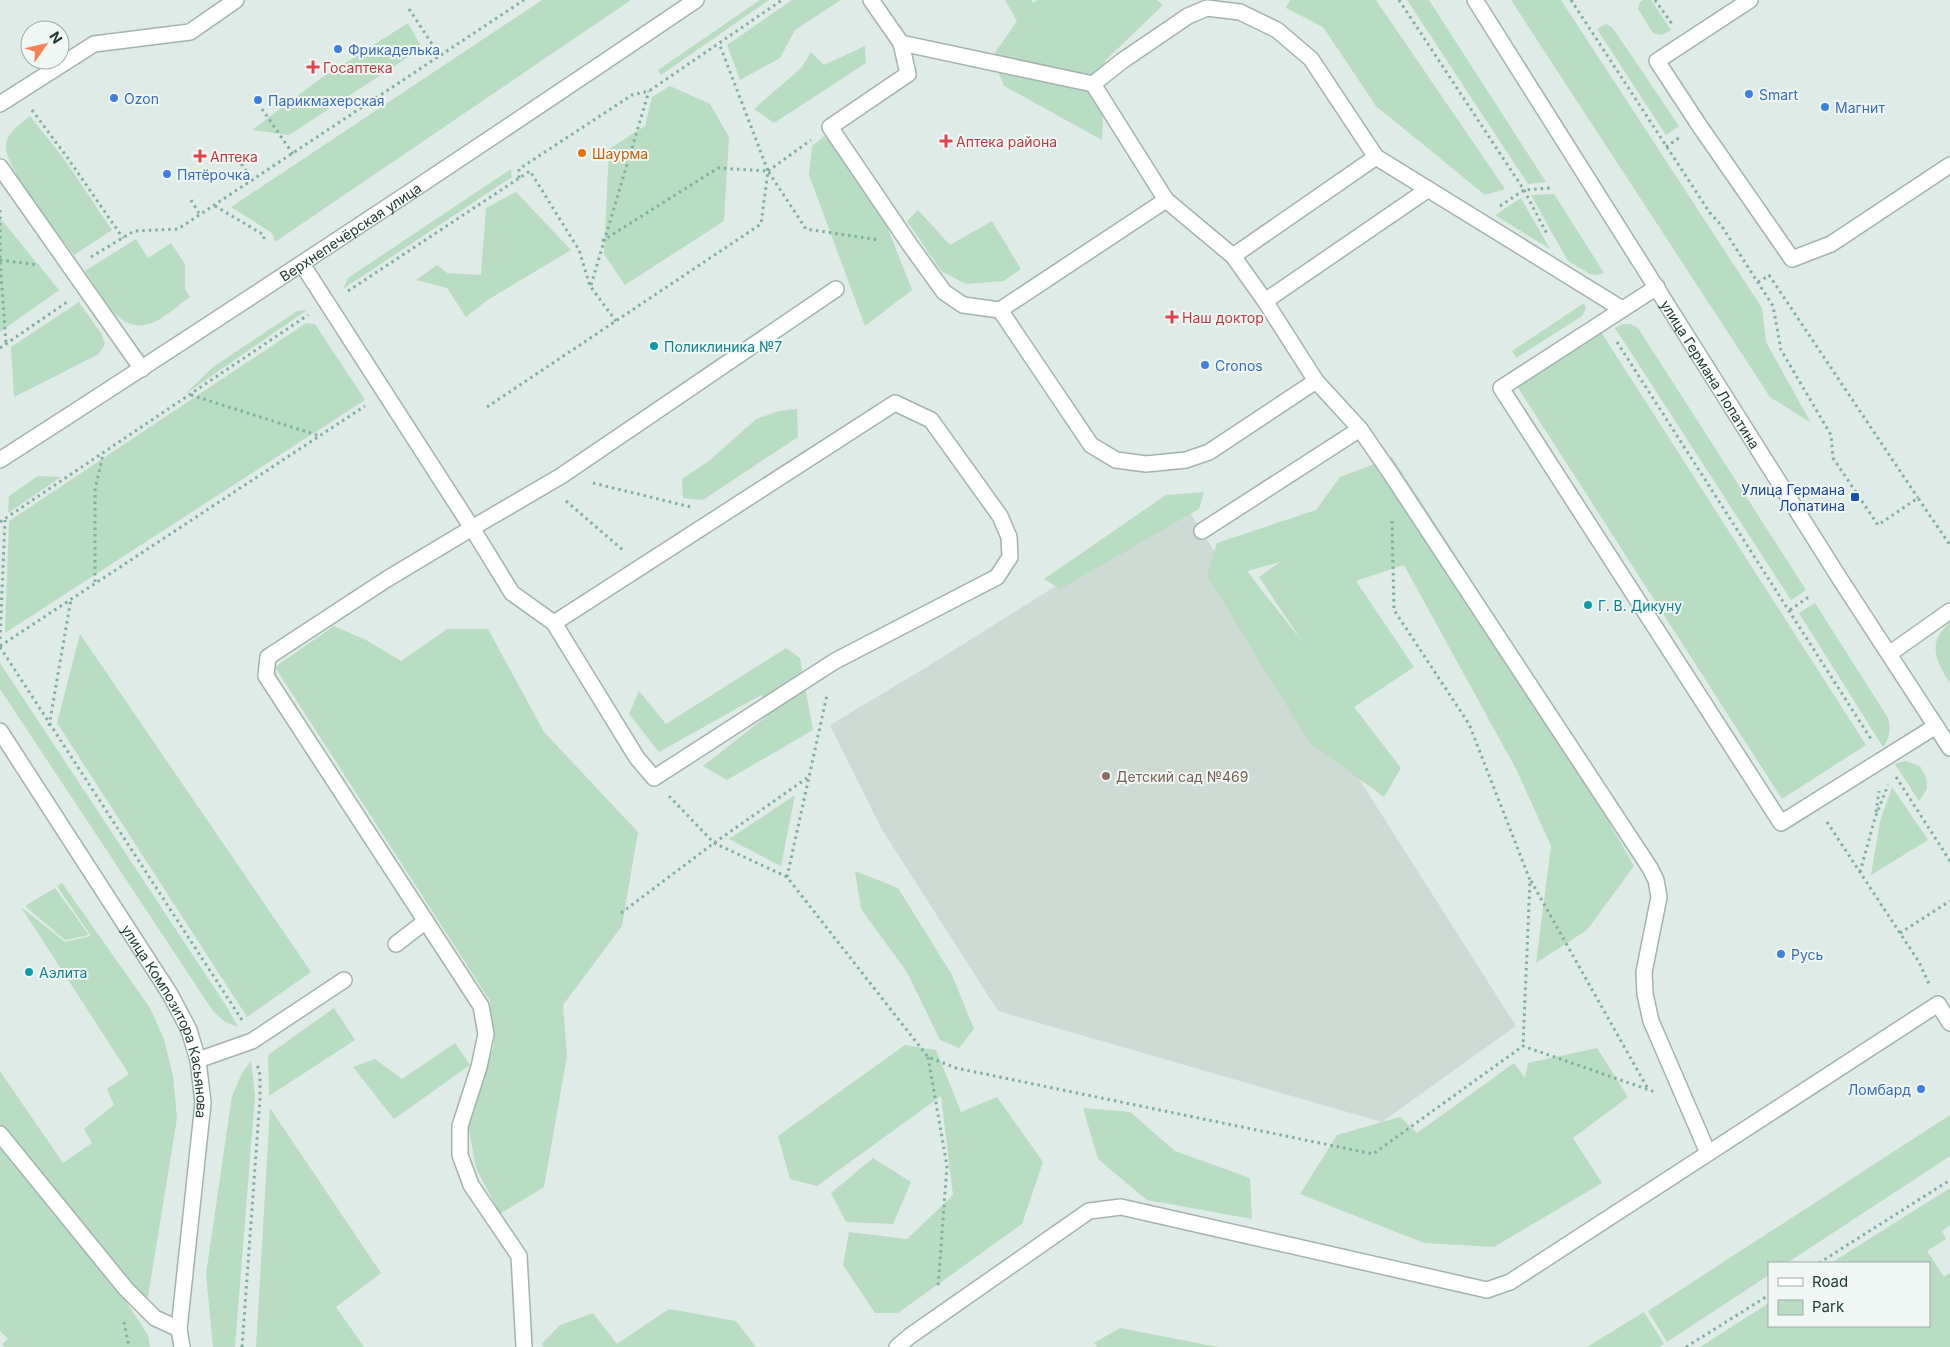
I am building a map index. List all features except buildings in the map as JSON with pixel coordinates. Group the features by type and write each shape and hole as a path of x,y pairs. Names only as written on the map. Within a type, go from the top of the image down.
{"street":[{"path":"0,104 94,44 190,32 236,0"},
{"name":"Верхнепечёрская улица","path":"0,460 302,264 538,108 696,0"},
{"path":"871,0 901,43 908,74 830,127 944,292 963,305 1000,310 1166,200"},
{"name":"улица Германа Лопатина","path":"1475,0 1840,579 1950,748"},
{"path":"1750,0 1657,61 1792,259 1831,244 1950,165"},
{"path":"1093,84 1122,61 1188,16 1207,8 1240,12 1277,30 1311,59 1376,157 1622,309"},
{"path":"901,43 1093,84 1166,200 1233,256 1265,301 1316,381 1360,429 1656,880 1659,897 1644,972 1645,994 1651,1021 1708,1152"},
{"path":"1233,256 1376,157"},
{"path":"0,168 142,369"},
{"path":"1265,301 1427,190"},
{"path":"302,264 512,593 554,623 637,758 654,778 835,661 996,577 1010,557 1009,537 1000,516 931,420 895,403 554,623"},
{"path":"1657,287 1501,388 1781,823 1936,726"},
{"path":"524,1347 519,1256 471,1184 460,1154 460,1126 479,1067 486,1034 481,1006 266,676 268,657 386,579 561,476 836,289"},
{"path":"1000,310 1091,445 1116,460 1146,464 1186,460 1209,452 1316,381"},
{"path":"1202,532 1360,429"},
{"path":"1889,654 1950,611"},
{"name":"улица Композитора Касьянова","path":"1,734 170,994 190,1030 198,1060 203,1103 179,1329 182,1347"},
{"path":"396,944 426,921"},
{"path":"198,1060 252,1041 344,980"},
{"path":"897,1347 936,1317 1089,1211 1121,1207 1487,1290 1510,1282 1938,1004 1950,1023"},
{"path":"0,1134 126,1289 156,1318 179,1329"}],"path":[{"path":"0,260 72,270 134,231 178,229 524,0"},
{"path":"519,179 519,169 632,95 650,91 782,0"},
{"path":"1399,0 1524,190 1548,234"},
{"path":"1571,0 1773,306 1781,350 1831,435 1833,458 1878,525 1918,498"},
{"path":"1656,0 1684,43"},
{"path":"409,9 440,56"},
{"path":"719,43 768,171 806,228 910,245"},
{"path":"590,286 602,241 650,91"},
{"path":"19,92 67,156 123,238"},
{"path":"262,109 293,154"},
{"path":"602,241 718,168 768,171 830,127"},
{"path":"234,152 253,181"},
{"path":"0,522 530,171 579,250 590,286 616,321"},
{"path":"487,407 761,224 768,171"},
{"path":"1524,190 1550,188"},
{"path":"191,200 200,215"},
{"path":"0,206 0,260 6,344"},
{"path":"215,206 264,235 264,241"},
{"path":"1769,275 1950,545"},
{"path":"0,348 85,289"},
{"path":"1604,320 1884,758"},
{"path":"191,395 320,436"},
{"path":"0,646 373,401 387,396"},
{"path":"95,582 95,490 103,454"},
{"path":"561,476 722,514"},
{"path":"547,484 642,566"},
{"path":"1392,513 1394,610 1468,724 1530,880 1649,1090"},
{"path":"0,639 5,519"},
{"path":"1790,610 1810,596"},
{"path":"49,726 71,598"},
{"path":"787,878 835,661"},
{"path":"1860,872 1875,818 1893,773 1950,861"},
{"path":"654,778 714,843 787,878 928,1057 947,1166 936,1317"},
{"path":"621,913 714,843 808,778"},
{"path":"1814,803 1919,962 1938,1004"},
{"path":"1523,1046 1530,880"},
{"path":"1900,934 1950,901"},
{"path":"1523,1046 1686,1101"},
{"path":"928,1057 956,1068 1373,1154 1523,1046"},
{"path":"1821,1262 1950,1180"},
{"path":"1686,1347 1768,1296"}],"shaded area":[{"name":"Детский сад №469","path":"1185,505 1516,1026 1382,1122 998,1011 881,828 830,725 925,668"}],"green space":[{"path":"542,0 631,0 275,242 272,233 231,207"},
{"path":"760,0 769,0 661,75 658,70"},
{"path":"792,0 841,0 795,30 780,58 740,80 727,45"},
{"path":"1005,0 1031,0 1033,3 1037,0 1157,0 1163,5 1105,61 1102,140 1004,86 992,57 1017,21"},
{"path":"1290,0 1376,0 1505,189 1485,195 1376,106 1323,27 1286,8"},
{"path":"1407,0 1429,0 1546,182 1528,184"},
{"path":"1511,0 1561,0 1762,308 1766,342 1811,423 1770,397"},
{"path":"1651,0 1671,30 1662,35 1653,33 1638,9 1640,2"},
{"path":"408,23 422,48 289,135 252,130 320,79"},
{"path":"1606,24 1612,27 1679,126 1666,135 1597,29"},
{"path":"865,46 866,63 774,123 754,109 802,67 811,52 824,65"},
{"path":"670,86 710,104 729,137 724,221 625,285 604,254 609,149 645,126 652,97"},
{"path":"30,116 64,159 112,230 74,255 24,186 9,158 6,148 8,138"},
{"path":"829,132 883,216 912,290 865,326 809,175 812,146"},
{"path":"511,169 512,177 343,289 348,278"},
{"path":"516,192 571,250 486,301 466,317 447,288 416,280 437,265 447,273 481,275 486,208"},
{"path":"1554,194 1604,273 1590,274 1568,261 1531,195"},
{"path":"1521,198 1550,249 1495,215"},
{"path":"918,210 950,245 992,221 1021,269 1004,281 966,284 941,271 907,221"},
{"path":"0,218 59,290 0,332"},
{"path":"136,239 148,258 171,243 185,264 185,289 190,297 157,321 140,325 129,324 120,318 104,301 85,271"},
{"path":"79,302 102,335 105,344 99,354 14,397 11,347"},
{"path":"1584,303 1586,308 1582,316 1516,358 1512,351"},
{"path":"307,310 184,395 213,367 297,311"},
{"path":"306,323 315,324 365,400 5,633 9,521"},
{"path":"1623,324 1630,324 1638,328 1806,590 1791,600 1615,328"},
{"path":"1601,332 1866,745 1782,799 1517,386"},
{"path":"797,409 798,437 703,500 683,498 682,479 709,461 756,419 779,411"},
{"path":"1392,457 1460,562 1634,866 1587,930 1536,963 1551,846 1516,769 1404,565 1356,581 1414,667 1354,707 1401,768 1384,797 1309,742 1207,576 1217,543 1316,510 1340,477","holes":["1280,562 1259,577 1304,644 1247,571"]},
{"path":"38,476 61,477 8,513 9,496"},
{"path":"1204,492 1199,509 1060,589 1044,579 1166,495"},
{"path":"1815,603 1888,718 1889,733 1883,747 1799,613"},
{"path":"1950,623 1950,683 1938,660 1936,645 1938,637"},
{"path":"334,626 366,640 401,661 447,629 488,629 544,732 638,832 622,926 563,1005 567,1056 544,1187 500,1214 476,1168 468,1125 494,1045 490,1001 275,667"},
{"path":"80,634 311,972 247,1017 57,723"},
{"path":"786,648 800,658 813,730 727,780 703,766 772,712 761,695 659,752 629,714 639,691 666,724"},
{"path":"0,663 227,1007 238,1027 225,1022 213,1011 0,689"},
{"path":"1905,761 1920,766 1926,777 1927,789 1919,801 1895,764"},
{"path":"1892,787 1928,840 1871,875 1880,821"},
{"path":"795,795 781,866 729,839"},
{"path":"855,871 898,888 952,975 974,1029 959,1048 940,1040 907,972 861,909"},
{"path":"62,883 150,1008 164,1039 173,1076 177,1118 148,1297 138,1295 0,1127 0,1071 63,1163 92,1143 84,1129 114,1105 107,1089 129,1074 21,907 65,942 91,936 57,886"},
{"path":"55,888 89,935 65,940 25,906"},
{"path":"334,1008 355,1040 269,1096 268,1055"},
{"path":"455,1043 470,1065 394,1119 353,1067 375,1059 402,1079"},
{"path":"905,1045 936,1050 961,1112 997,1097 1043,1162 1022,1224 898,1313 875,1313 843,1265 849,1232 907,1239 953,1195 941,1096 817,1186 790,1179 778,1136"},
{"path":"1597,1048 1628,1097 1573,1138 1602,1183 1494,1247 1424,1243 1300,1194 1337,1135 1400,1117 1417,1133 1514,1063 1525,1078 1528,1063"},
{"path":"251,1061 255,1096 235,1347 213,1347 206,1274 232,1096 242,1073"},
{"path":"270,1108 381,1273 336,1307 364,1347 256,1347"},
{"path":"1083,1108 1130,1112 1175,1151 1250,1178 1252,1219 1147,1200 1098,1159"},
{"path":"1950,1115 1950,1156 1789,1262 1768,1262 1768,1276 1667,1342 1648,1311"},
{"path":"0,1146 125,1300 148,1335 150,1347 5,1347 2,1344 8,1339 0,1331"},
{"path":"873,1158 911,1182 893,1224 846,1222 831,1193"},
{"path":"1950,1188 1950,1225 1942,1231 1946,1239 1927,1251 1944,1277 1950,1273 1950,1347 1700,1347 1768,1304 1768,1327 1930,1327 1930,1262 1833,1262"},
{"path":"669,1309 736,1321 756,1347 544,1347 542,1344 560,1325 593,1313 617,1344"},
{"path":"1644,1312 1664,1344 1660,1347 1587,1347"},
{"path":"1120,1328 1218,1347 1097,1347 1094,1343"}],"place":[{"name":"Фрикаделька","path":"338,49"},
{"name":"Госаптека","path":"313,67"},
{"name":"Smart","path":"1749,94"},
{"name":"Ozon","path":"114,98"},
{"name":"Парикмахерская","path":"258,100"},
{"name":"Магнит","path":"1825,107"},
{"name":"Аптека района","path":"946,141"},
{"name":"Шаурма","path":"582,153"},
{"name":"Аптека","path":"200,156"},
{"name":"Пятёрочка","path":"167,174"},
{"name":"Наш доктор","path":"1172,317"},
{"name":"Поликлиника №7","path":"654,346"},
{"name":"Cronos","path":"1205,365"},
{"name":"Улица Германа Лопатина","path":"1855,497"},
{"name":"Г. В. Дикуну","path":"1588,605"},
{"name":"Детский сад №469","path":"1106,776"},
{"name":"Русь","path":"1781,954"},
{"name":"Аэлита","path":"29,972"},
{"name":"Ломбард","path":"1921,1089"}]}
